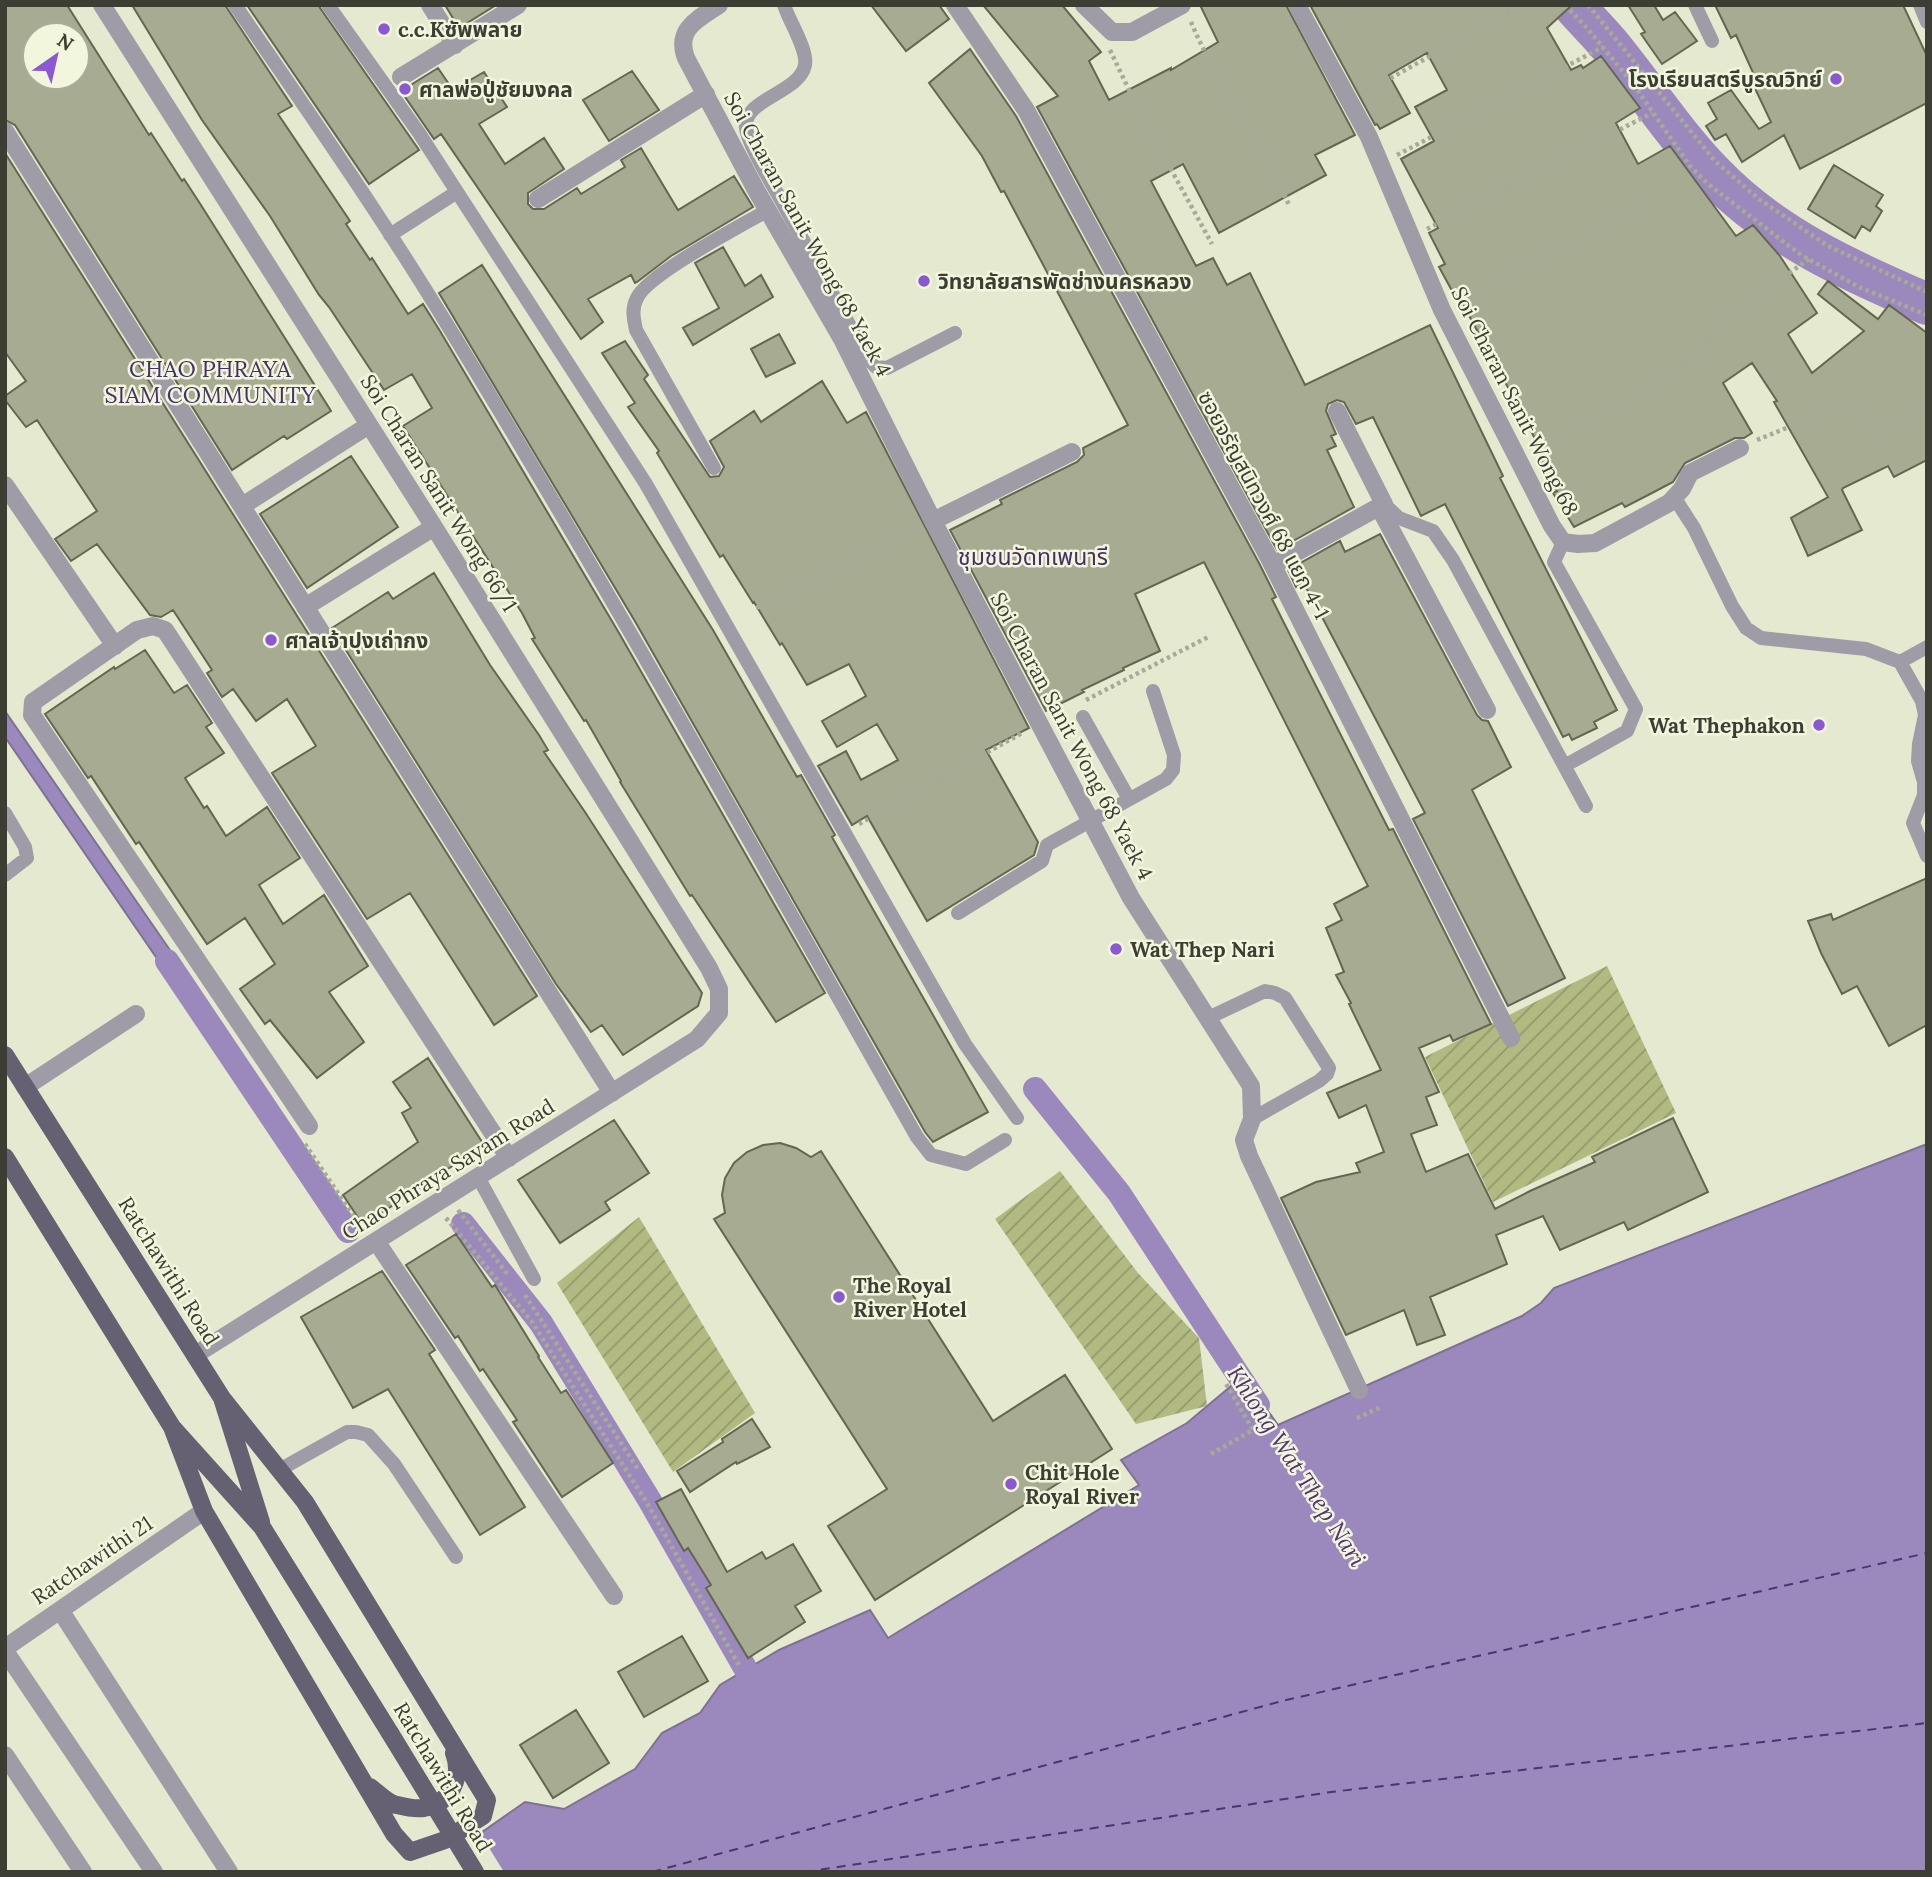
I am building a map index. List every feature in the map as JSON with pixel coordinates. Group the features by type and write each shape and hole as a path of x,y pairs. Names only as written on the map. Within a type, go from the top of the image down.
{"main road":[{"name":"Ratchawithi Road","path":"5,1055 222,1398 262,1527"},
{"name":"Ratchawithi Road","path":"5,1157 172,1427 262,1527 475,1872"},
{"path":"172,1427 204,1511 394,1834 410,1852 446,1840 483,1816 487,1800 306,1502 222,1398"},
{"path":"362,1780 395,1805 425,1808 438,1803 449,1795 456,1783 458,1771 456,1757 448,1739"}],"street":[{"name":"Soi Charan Sanit Wong 66/1","path":"102,5 434,527 709,968 719,989 719,1013"},
{"path":"430,5 456,45"},
{"path":"401,77 518,5"},
{"name":"Soi Charan Sanit Wong 68 Yaek 4","path":"719,5 695,22 684,36 682,45 768,210 842,339 933,521 1131,898 1251,1086 1252,1119 1244,1140 1249,1156 1359,1390"},
{"name":"ซอยจรัญสนิทวงศ์ 68 แยก 4-1","path":"955,5 1026,110 1273,565 1511,1038"},
{"path":"1084,5 1112,32 1132,32 1185,10"},
{"name":"Soi Charan Sanit Wong 68","path":"1297,5 1381,164 1442,310 1552,526 1563,542 1595,542 1669,503 1682,489 1690,473 1740,447"},
{"path":"538,199 706,94"},
{"path":"5,131 612,1093"},
{"path":"1337,411 1487,710"},
{"path":"242,506 369,425"},
{"path":"933,521 1072,452"},
{"path":"5,485 115,646"},
{"path":"1273,565 1382,505"},
{"path":"306,607 434,527"},
{"path":"309,1126 32,715 33,702 138,630 153,626 160,626 165,630 509,1158"},
{"name":"Chao Phraya Sayam Road","path":"195,1355 369,1235 478,1177 697,1039 719,1013"},
{"path":"25,1087 136,1014"},
{"path":"369,1235 614,1596"},
{"name":"Ratchawithi 21","path":"8,1642 60,1610 204,1511"},
{"path":"60,1610 229,1872"},
{"path":"8,1642 154,1872"},
{"path":"5,1755 83,1872"}],"lane":[{"path":"234,5 337,154 448,326 676,712 917,1137 932,1155 967,1164 1004,1140"},
{"path":"328,5 419,133 646,484 965,1044 1017,1118"},
{"path":"784,5 805,56 805,66 797,81 754,108 747,119 746,129 764,169 868,359 876,367 887,368 955,333"},
{"path":"1695,5 1712,41"},
{"path":"1920,5 1927,22"},
{"path":"390,235 457,192"},
{"path":"713,468 636,330 633,312 637,297 656,277 768,210"},
{"path":"1674,497 1746,628 1761,638 1866,649 1900,662 1922,701 1925,715 1917,761 1924,782 1924,794 1913,823 1927,856"},
{"path":"1382,505 1398,518 1433,531 1453,560 1586,806"},
{"path":"1563,542 1554,562 1636,709 1626,731 1566,765"},
{"path":"1900,662 1927,647"},
{"path":"958,913 1042,861 1047,845 1166,779 1173,770 1174,755 1153,691"},
{"path":"1079,711 1129,799"},
{"path":"5,813 25,846 27,858 5,875"},
{"path":"1208,1018 1265,991 1275,992 1284,998 1329,1068 1319,1081 1252,1119"},
{"path":"478,1177 534,1279"},
{"path":"279,1470 347,1432 368,1435 394,1464 456,1557"}],"path":[{"path":"1313,33 1361,5"},
{"path":"1350,101 1521,5"},
{"path":"1565,5 1603,47 1690,166 1708,184 1809,259 1859,287 1927,315"},
{"path":"1588,5 1715,161 1759,199 1828,246 1927,292"},
{"path":"1185,10 1209,58 1270,164 1289,205"},
{"path":"1112,32 1109,52 1212,244"},
{"path":"1381,164 1603,47"},
{"path":"1410,237 1653,113"},
{"path":"1442,310 1652,200"},
{"path":"1520,464 1695,358 1720,322 1809,259"},
{"path":"1740,447 1855,400 1882,434 1927,409"},
{"path":"757,608 933,521"},
{"path":"1079,711 1210,636"},
{"path":"857,825 1039,724"},
{"path":"309,1126 305,1145 369,1235"},
{"path":"457,1209 509,1275"},
{"path":"445,1217 532,1322 647,1503 740,1667"},
{"path":"517,1286 639,1471"},
{"path":"1211,1454 1253,1430 1225,1382"},
{"path":"1356,1418 1381,1407"}],"green space":[{"path":"1607,966 1676,1113 1493,1202 1425,1057"},
{"path":"1060,1171 1138,1273 1199,1338 1207,1406 1136,1424 995,1219"},
{"path":"639,1217 755,1413 673,1472 557,1283"}],"water":[{"path":"5,711 192,982 180,992 5,737"},
{"path":"1927,1144 1927,1872 425,1872 525,1802 564,1809 635,1769 662,1733 700,1713 720,1685 779,1650 870,1610 888,1638 1139,1485 1121,1460 1187,1423 1243,1376 1278,1425 1522,1316 1541,1303 1554,1288"}],"pier":[{"path":"478,1830 504,1872 428,1872 426,1867"}],"building":[{"path":"5,5 67,5 77,21 21,21 21,91 91,91 91,43 149,135 151,133 182,181 184,179 331,411 287,439 284,436 232,470 15,125 5,120"},
{"path":"132,5 225,5 292,106 278,114 350,221 346,224 370,260 372,258 408,314 423,304 440,331 619,633 825,993 776,1022 692,895 690,896 620,782 586,720 584,721 532,639 535,638 522,613 403,426 432,408 412,374 384,390 319,295 270,216 202,120"},
{"path":"247,5 318,5 419,150 369,184"},
{"path":"445,5 496,5 459,28"},
{"path":"871,5 939,5 949,19 906,51"},
{"path":"983,5 1062,5 1101,52 1089,61 1109,100 1171,70 1218,42 1200,5 1286,5 1355,135 1315,155 1326,175 1219,233 1183,164 1151,181 1196,266 1213,258 1227,285 1250,273 1305,385 1430,325 1503,476 1500,478 1617,710 1594,722 1597,728 1572,740 1569,734 1563,737 1445,504 1421,516 1373,417 1356,424 1344,402 1337,400 1328,404 1326,411 1336,434 1331,436 1336,446 1327,450 1354,507 1277,550 1037,107 1058,96"},
{"path":"1310,5 1572,5 1547,28 1571,70 1581,65 1583,68 1601,56 1640,108 1616,123 1638,164 1670,146 1736,236 1753,225 1780,256 1817,313 1788,334 1812,373 1864,331 1818,294 1828,281 1878,319 1889,305 1927,333 1927,460 1894,477 1888,466 1843,488 1862,530 1808,556 1791,518 1828,497 1774,402 1777,401 1752,363 1723,383 1752,433 1744,438 1735,438 1685,463 1673,482 1625,507 1622,503 1574,527 1553,493 1557,491 1540,459 1544,457 1524,417 1459,297 1456,298 1439,267 1445,264 1429,233 1438,228 1401,159 1434,141 1415,107 1447,90 1427,53 1389,75 1410,113 1380,129 1375,125"},
{"path":"1628,5 1654,5 1663,20 1675,12 1697,41 1662,64 1641,34 1645,32"},
{"name":"โรงเรียนสตรีบูรณวิทย์","path":"1715,5 1903,5 1927,56 1927,103 1800,169 1784,135 1742,162 1726,134 1715,140 1706,126 1717,119 1708,103 1731,90 1759,129 1771,122 1751,80 1755,77 1736,35 1731,38"},
{"path":"970,49 1016,116 1259,563 1276,597 1272,599 1283,621 1389,830 1393,829 1491,1024 1453,1041 1450,1035 1419,1048 1439,1092 1426,1097 1437,1125 1411,1134 1426,1172 1468,1154 1495,1209 1595,1162 1592,1157 1673,1118 1708,1192 1628,1230 1624,1222 1560,1250 1543,1216 1496,1235 1507,1264 1430,1297 1445,1335 1417,1345 1404,1310 1346,1335 1281,1198 1316,1182 1360,1172 1356,1163 1384,1152 1366,1105 1339,1118 1327,1093 1381,1070 1336,975 1344,972 1326,928 1342,920 1334,904 1368,886 1204,562 1135,594 1160,651 1123,668 1124,670 1046,711 950,530 1002,504 1000,500 1077,462 1084,455 1083,448 1128,425 1004,191 1001,192 982,156 929,83"},
{"path":"438,68 453,90 484,72 507,107 479,124 505,164 544,138 564,169 528,193 528,204 533,209 544,209 577,188 581,194 625,167 621,160 641,148 678,210 734,176 753,207 671,256 637,282 635,283 631,275 588,299 603,322 581,339 441,134 434,139 401,91"},
{"path":"632,71 659,110 609,141 583,100"},
{"path":"5,153 537,996 494,1025 410,893 367,919 272,773 316,746 287,699 256,721 233,689 222,697 207,673 212,670 173,610 161,617 150,615 97,544 71,561 55,539 97,511 37,420 26,427 5,400 5,396 26,381 5,352"},
{"path":"1834,165 1883,195 1876,206 1882,211 1870,231 1862,226 1855,238 1808,209"},
{"path":"723,247 745,286 761,275 773,297 693,345 683,328 719,308 695,263"},
{"path":"482,265 713,630 797,777 801,775 835,835 832,837 988,1112 933,1142 925,1132 636,623 439,293"},
{"path":"779,334 795,363 766,377 751,349"},
{"path":"625,341 648,375 644,379 710,477 719,476 724,467 710,441 754,411 761,422 822,381 847,423 866,412 1029,728 986,750 1038,842 1034,855 927,921 867,816 852,825 818,766 846,751 861,780 898,760 877,724 837,747 822,721 866,696 849,664 807,685 723,555 720,557 657,453 659,451 628,407 635,403 602,353"},
{"path":"351,456 398,527 307,588 260,514"},
{"path":"1380,534 1477,715 1488,721 1511,767 1472,790 1565,978 1508,1006 1413,819 1425,813 1311,596 1303,583 1296,587 1288,570 1340,541 1345,552"},
{"path":"434,573 490,665 539,735 548,750 544,752 702,993 698,1006 623,1055 602,1025 591,1032 556,984 332,628 388,592 393,599"},
{"path":"145,650 174,693 187,685 212,723 206,727 224,753 185,778 204,808 207,806 226,836 267,807 300,858 259,885 283,924 324,895 368,966 329,992 364,1042 317,1078 270,1020 265,1024 240,989 275,964 245,918 207,944 139,842 136,844 91,776 88,778 45,714 114,667 115,669"},
{"path":"1927,878 1927,1025 1889,1046 1857,986 1842,994 1808,921 1831,914 1833,920"},
{"path":"428,1058 484,1145 363,1225 343,1195 418,1142 402,1113 411,1108 393,1082"},
{"path":"614,1120 649,1173 605,1202 610,1210 560,1243 518,1180"},
{"name":"The Royal River Hotel","path":"780,1143 811,1157 821,1151 993,1421 1065,1375 1112,1449 875,1600 828,1526 887,1489 714,1219 725,1213 722,1195 725,1178 734,1163 747,1152 763,1145"},
{"path":"456,1234 492,1287 495,1285 561,1393 566,1390 613,1463 562,1497 513,1422 517,1420 483,1369 480,1371 458,1336 455,1338 406,1265"},
{"path":"382,1271 435,1350 429,1354 525,1507 480,1535 388,1389 353,1408 301,1317"},
{"path":"752,1419 770,1447 737,1464 736,1462 690,1492 677,1471 723,1442 722,1439"},
{"path":"681,1489 727,1572 762,1552 766,1559 793,1544 821,1591 795,1606 805,1622 748,1658 706,1588 711,1585 688,1548 684,1551 656,1502"},
{"path":"682,1636 708,1681 644,1717 618,1672"},
{"path":"576,1710 609,1763 553,1798 520,1745"}],"waterway":[{"path":"1573,5 1611,47 1687,145 1736,196 1760,216 1813,250 1927,304"},
{"path":"167,961 348,1231"},
{"name":"Khlong Wat Thep Nari","path":"1035,1089 1119,1193 1258,1405"},
{"path":"463,1224 541,1323 650,1501 761,1696"}],"ferry route":[{"path":"652,1872 1282,1701 1927,1553"},
{"path":"805,1872 1331,1792 1927,1723"}],"place":[{"name":"c.c.Kซัพพลาย","path":"384,29"},
{"name":"โรงเรียนสตรีบูรณวิทย์","path":"1836,79"},
{"name":"ศาลพ่อปู่ชัยมงคล","path":"405,89"},
{"name":"วิทยาลัยสารพัดช่างนครหลวง","path":"924,281"},
{"name":"ศาลเจ้าปุงเถ่ากง","path":"271,640"},
{"name":"Wat Thephakon","path":"1819,725"},
{"name":"Wat Thep Nari","path":"1116,949"},
{"name":"The Royal River Hotel","path":"839,1297"},
{"name":"Chit Hole Royal River","path":"1011,1484"}],"district":[{"name":"CHAO PHRAYA SIAM COMMUNITY","path":"210,381"},
{"name":"ชุมชนวัดทเพนารี","path":"1033,556"}]}
